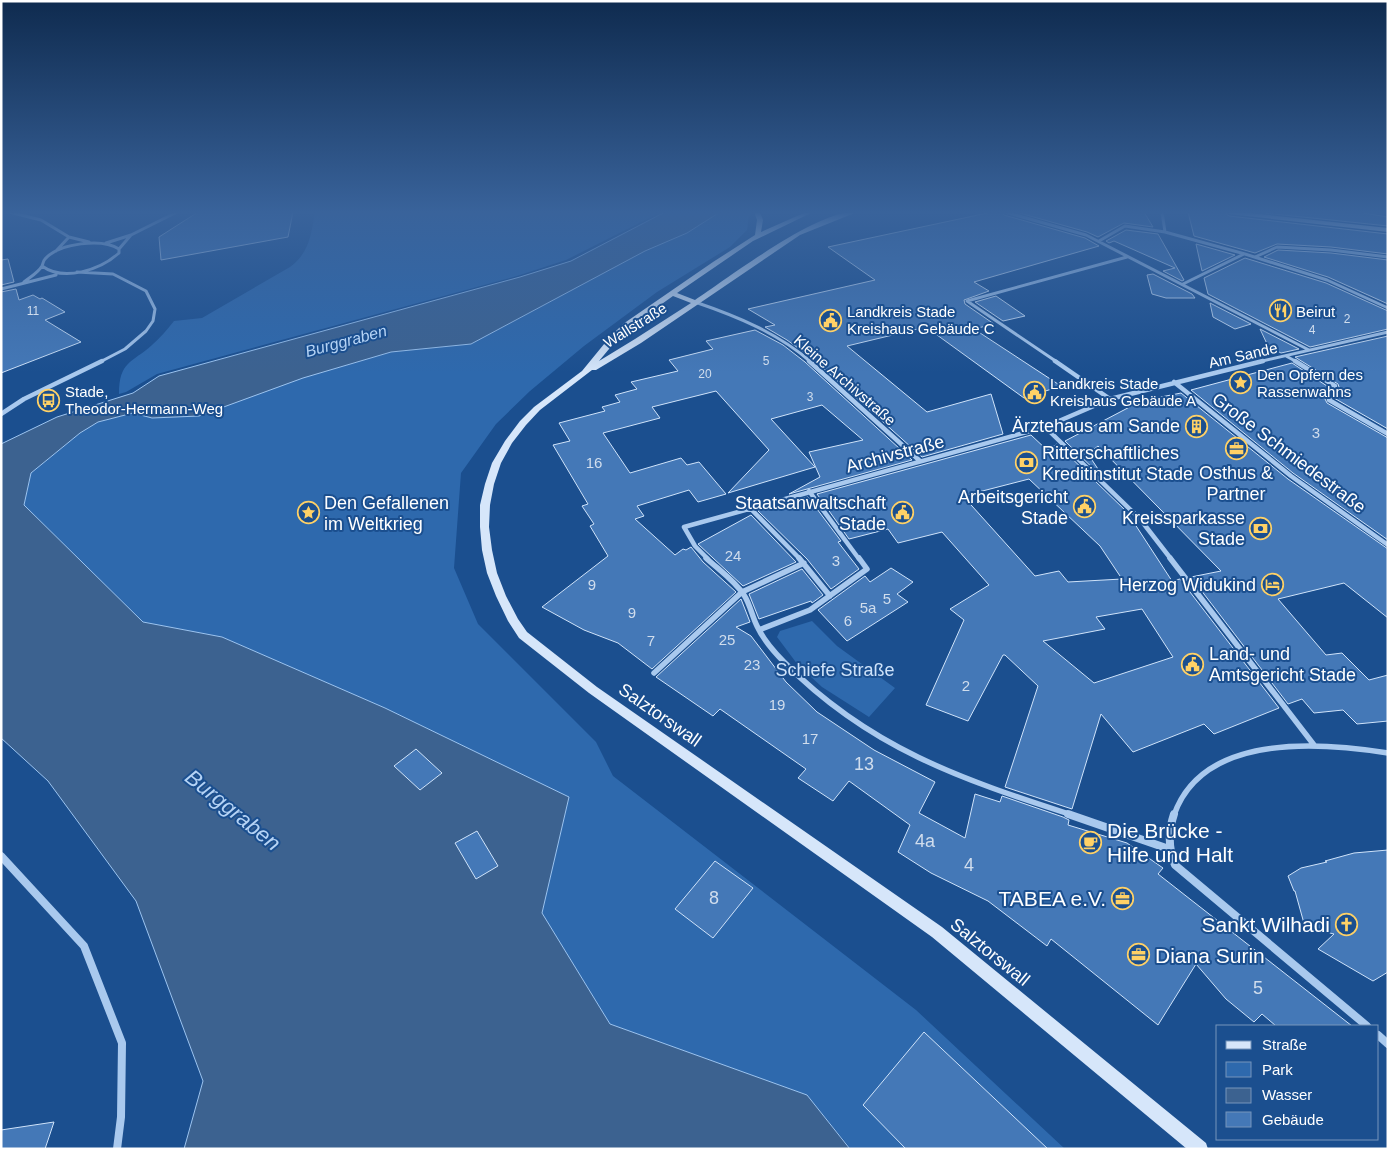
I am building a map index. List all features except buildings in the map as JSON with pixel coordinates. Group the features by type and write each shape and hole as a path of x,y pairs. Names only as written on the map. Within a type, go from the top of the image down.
{"main road":[{"name":"Salztorswall","path":"713,266 621,329 586,372 551,397 522,424 503,449 489,483 484,513 486,550 497,587 514,625 523,635 593,690 938,932 1200,1149"},
{"name":"Wallstraße","path":"586,372 638,341 749,266"},
{"path":"672,294 695,302"}],"street":[{"path":"24,282 42,266 50,272 64,273"},
{"path":"77,272 99,266"},
{"path":"109,266 113,274"},
{"path":"1095,266 966,301 1110,399"},
{"name":"Am Sande","path":"1145,266 1309,351"},
{"path":"1183,284 1221,266"},
{"path":"1282,266 1327,280 1388,308"},
{"path":"1,289 64,273 113,274 146,291 156,308 153,321 146,332 120,352 24,399 1,414"},
{"name":"Kleine Archivstraße","path":"695,302 749,323 799,352 920,460"},
{"path":"1309,351 1388,332"},
{"name":"Am Sande","path":"1110,399 1174,382 1309,351"},
{"path":"1286,356 1335,386 1329,400 1388,434"},
{"name":"Große Schmiedestraße","path":"1174,382 1291,476 1388,545"},
{"name":"Archivstraße","path":"742,592 691,542 684,527 920,460 1045,427 1110,399"},
{"path":"1045,427 1140,519 1314,745"},
{"path":"759,630 810,610 867,569 809,491"},
{"path":"750,508 804,563 830,596"},
{"path":"654,672 742,592 804,563"},
{"path":"742,592 759,630 783,661 828,703 904,753 962,778 1169,849"},
{"path":"1366,1025 1175,865 1169,849 1174,813 1184,794 1199,776 1249,753 1281,746 1314,745 1354,747 1388,753"},
{"path":"1,856 84,946 122,1043 121,1117 117,1149"}],"green space":[{"path":"549,266 517,276 157,374 119,394 121,375 124,369 155,342 174,321 202,318 290,267"},
{"path":"618,266 700,266 657,292 584,346 530,391 496,424 461,473 454,568 478,624 596,742 613,776 916,1010 1065,1149 851,1149 807,1095 610,1024 542,913 569,797 385,708 222,637 143,622 24,505 31,473 80,433 98,422 134,413 152,418 303,378 391,352 471,344"},
{"name":"Schiefe Straße","path":"812,621 837,646 895,688 869,717 822,687 798,665 777,637 780,631"}],"water":[{"name":"Burggraben","path":"556,266 618,266 471,344 391,352 303,378 199,416 152,418 133,413 98,422 80,433 31,473 24,505 143,622 222,637 385,708 569,797 542,913 610,1024 807,1095 850,1149 184,1149 203,1081 136,901 48,781 1,738 1,444 57,417 133,393 159,376"}],"place":[{"name":"Beirut","path":"1280,311"},
{"name":"Landkreis Stade Kreishaus Gebäude C","path":"831,320"},
{"name":"Den Opfern des Rassenwahns","path":"1241,383"},
{"name":"Landkreis Stade Kreishaus Gebäude A","path":"1034,392"},
{"name":"Stade, Theodor-Hermann-Weg","path":"49,400"},
{"name":"Ärztehaus am Sande","path":"1196,426"},
{"name":"Osthus & Partner","path":"1236,448"},
{"name":"Ritterschaftliches Kreditinstitut Stade","path":"1026,463"},
{"name":"Arbeitsgericht Stade","path":"1084,507"},
{"name":"Den Gefallenen im Weltkrieg","path":"308,513"},
{"name":"Staatsanwaltschaft Stade","path":"902,513"},
{"name":"Kreissparkasse Stade","path":"1261,528"},
{"name":"Herzog Widukind","path":"1272,585"},
{"name":"Land- und Amtsgericht Stade","path":"1193,664"},
{"name":"Die Brücke - Hilfe und Halt","path":"1091,842"},
{"name":"TABEA e.V.","path":"1122,898"},
{"name":"Sankt Wilhadi","path":"1346,924"},
{"name":"Diana Surin","path":"1139,955"}]}
